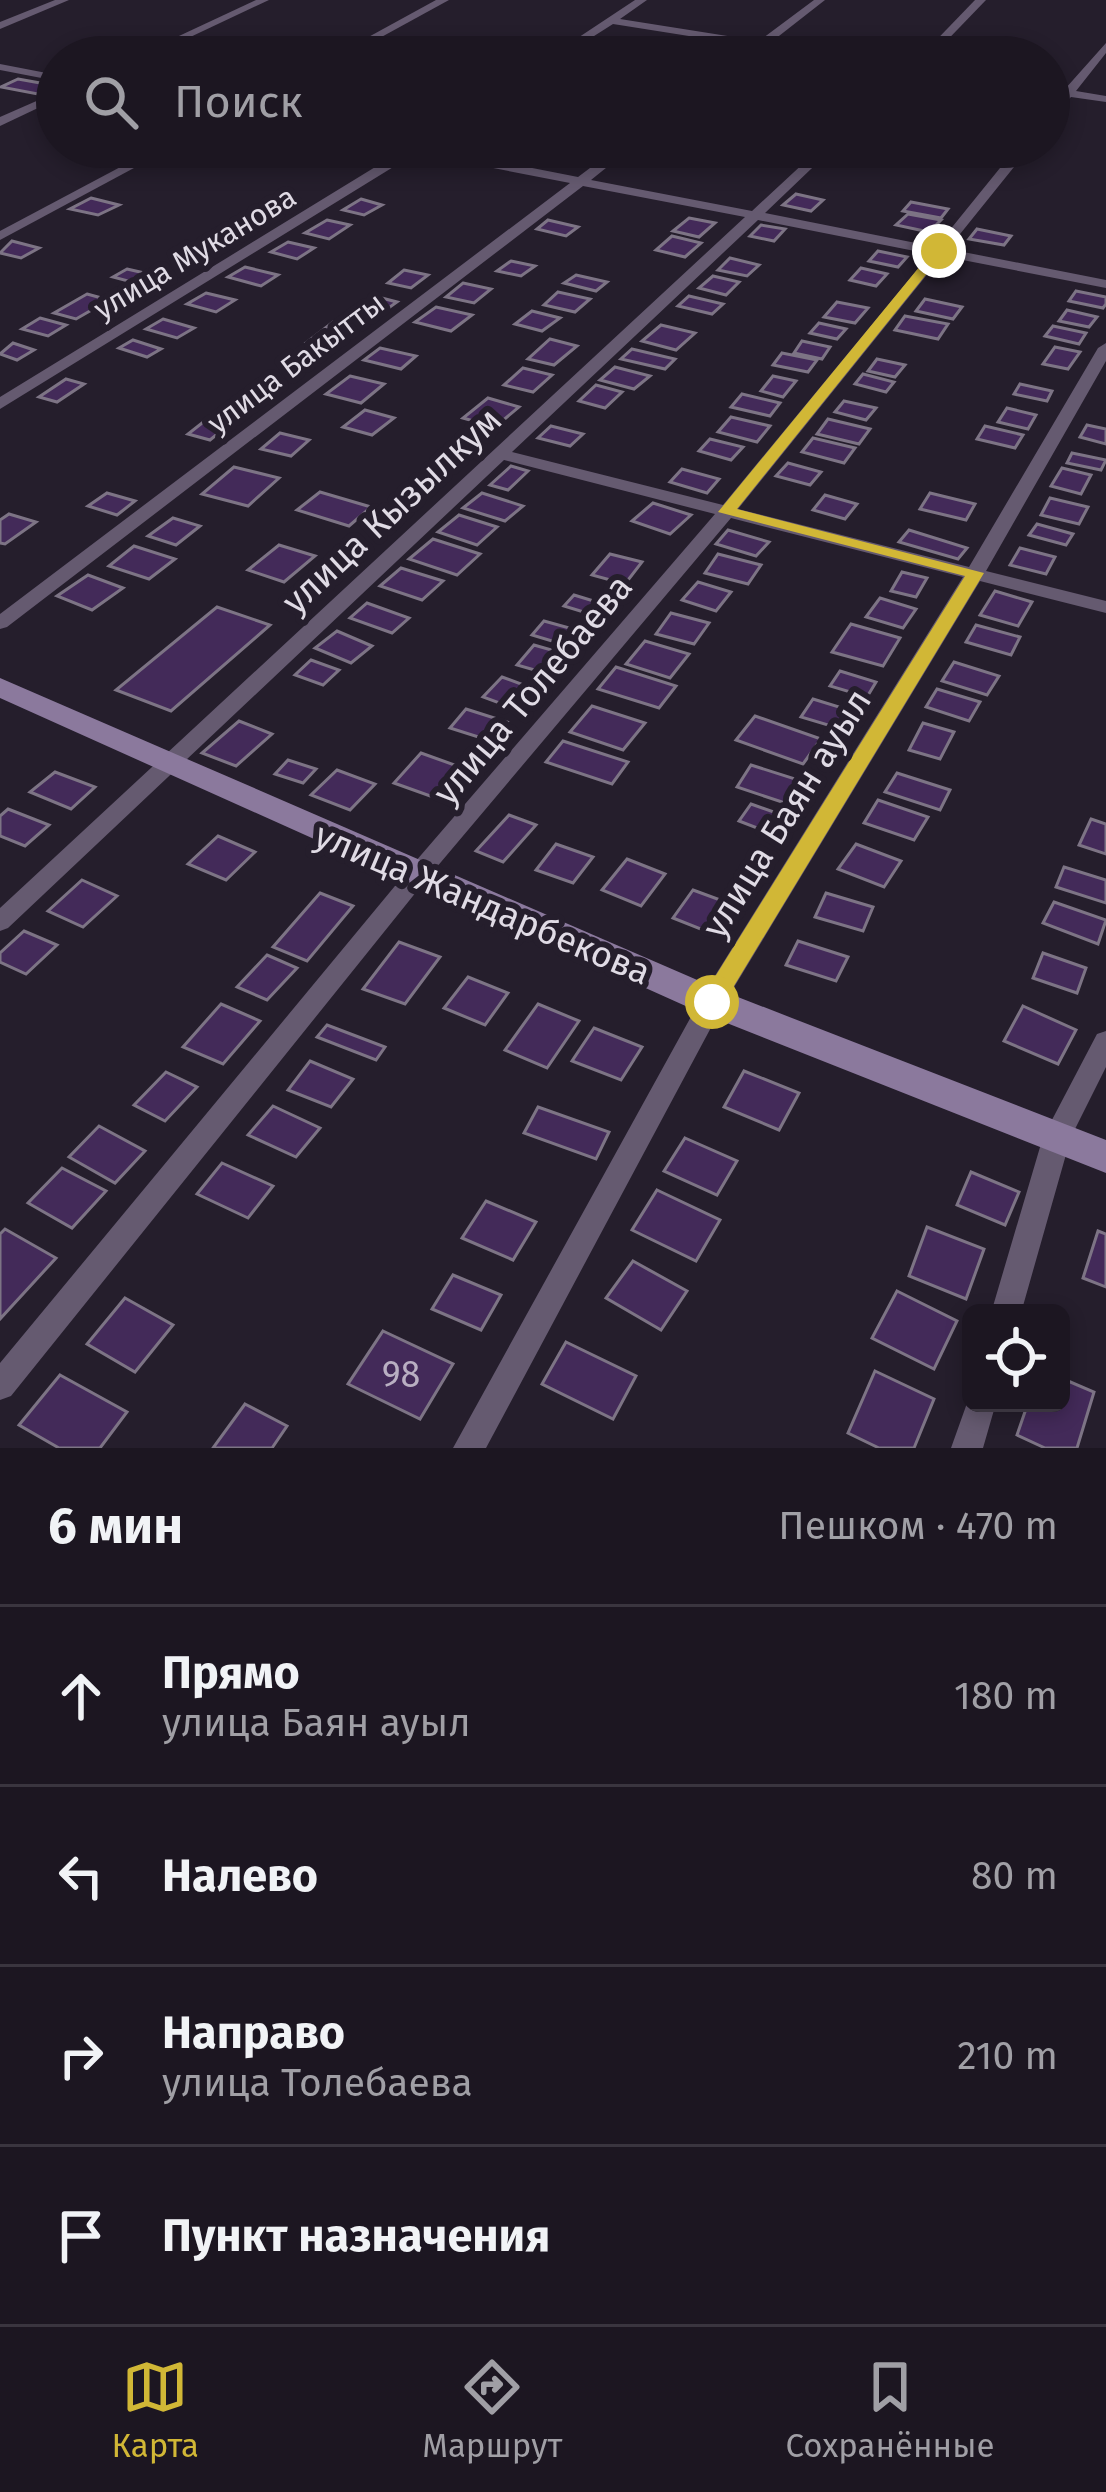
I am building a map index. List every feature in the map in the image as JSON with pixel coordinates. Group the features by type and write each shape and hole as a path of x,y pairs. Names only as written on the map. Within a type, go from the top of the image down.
{"street":[{"path":"0,26 64,0"},
{"path":"185,36 264,0"},
{"path":"376,36 444,0"},
{"path":"586,36 642,0"},
{"path":"772,36 820,0"},
{"path":"946,36 981,0"},
{"path":"610,20 711,36"},
{"path":"1070,91 1106,46"},
{"path":"0,67 36,74"},
{"path":"1070,93 1106,99"},
{"path":"0,122 36,105"},
{"path":"0,236 128,168"},
{"name":"улица Муканова","path":"0,404 380,168"},
{"path":"511,168 1106,284"},
{"name":"улица Бакытты","path":"0,622 598,168"},
{"name":"улица Кызылкум","path":"0,922 805,168"},
{"name":"улица Толебаева","path":"0,1386 417,875 727,512 1007,168"},
{"name":"улица Баян ауыл","path":"470,1448 712,1002 975,573 1106,348"},
{"path":"499,454 1106,607"},
{"name":"улица Жандарбекова","path":"0,687 167,765 712,1002 1106,1157"},
{"path":"1009,1304 1057,1137 1106,1041"},
{"path":"967,1448 977,1412"}],"building":[{"path":"18,79 36,82 36,94 1,87"},
{"path":"796,194 823,200 811,211 783,205"},
{"path":"91,198 119,205 98,215 70,209"},
{"path":"361,199 382,205 364,215 343,210"},
{"path":"911,202 948,209 941,218 903,211"},
{"path":"908,214 941,220 929,232 896,225"},
{"path":"689,218 715,223 699,237 673,231"},
{"path":"327,220 350,225 329,239 305,233"},
{"path":"548,220 578,227 566,236 537,229"},
{"path":"761,225 785,229 774,241 750,236"},
{"path":"977,229 1011,236 1004,245 969,239"},
{"path":"672,236 701,243 685,257 656,250"},
{"path":"12,241 39,248 21,258 0,253"},
{"path":"288,242 314,248 297,259 271,252"},
{"path":"878,251 907,257 898,267 869,261"},
{"path":"730,258 759,265 747,276 718,270"},
{"path":"511,261 535,266 521,276 497,271"},
{"path":"245,267 278,275 261,286 228,277"},
{"path":"861,268 887,274 876,286 850,280"},
{"path":"127,269 153,275 139,284 113,277"},
{"path":"404,270 428,275 411,288 388,283"},
{"path":"576,275 607,282 596,291 564,283"},
{"path":"713,276 739,282 726,295 699,288"},
{"path":"463,283 491,289 474,303 446,297"},
{"path":"1076,291 1106,297 1106,304 1103,308 1069,301"},
{"path":"558,292 590,299 575,312 544,305"},
{"path":"206,293 235,300 216,312 187,304"},
{"path":"87,294 109,300 76,319 54,313"},
{"path":"374,296 397,302 383,312 359,306"},
{"path":"689,296 723,304 712,314 678,306"},
{"path":"925,299 962,307 953,319 916,311"},
{"path":"837,302 868,308 855,323 824,317"},
{"path":"436,307 472,315 451,331 415,322"},
{"path":"1067,310 1097,317 1089,327 1059,321"},
{"path":"532,311 560,318 542,331 515,324"},
{"path":"905,316 948,324 938,339 895,330"},
{"path":"40,318 66,325 48,336 22,329"},
{"path":"163,319 194,328 177,338 146,329"},
{"path":"333,322 357,327 331,348 307,342"},
{"path":"819,323 846,329 837,339 810,333"},
{"path":"661,325 695,333 676,350 642,341"},
{"path":"1053,326 1086,333 1079,344 1045,336"},
{"path":"550,339 577,346 554,365 528,359"},
{"path":"133,340 161,349 147,357 119,348"},
{"path":"802,341 830,347 822,359 794,353"},
{"path":"13,343 34,350 17,360 0,354"},
{"path":"1055,347 1080,352 1068,369 1043,364"},
{"path":"380,348 416,356 401,369 364,360"},
{"path":"632,349 675,359 665,369 621,359"},
{"path":"782,353 817,360 808,372 773,365"},
{"path":"877,359 905,365 895,377 868,371"},
{"path":"615,367 650,376 634,389 600,380"},
{"path":"523,368 552,375 533,392 504,385"},
{"path":"863,374 894,382 886,392 855,384"},
{"path":"350,376 384,384 361,403 326,394"},
{"path":"773,376 796,381 783,397 761,391"},
{"path":"66,379 84,384 57,402 39,397"},
{"path":"1020,384 1052,391 1047,401 1014,394"},
{"path":"596,385 622,392 605,408 579,401"},
{"path":"742,394 780,403 770,416 731,407"},
{"path":"488,398 519,407 495,427 463,418"},
{"path":"844,401 876,408 866,420 835,412"},
{"path":"1007,408 1036,415 1028,429 998,422"},
{"path":"365,410 394,418 372,435 343,427"},
{"path":"211,416 232,422 210,440 188,434"},
{"path":"731,417 770,426 757,442 718,432"},
{"path":"828,419 870,429 859,444 817,434"},
{"path":"1087,425 1106,429 1106,444 1080,437"},
{"path":"551,426 583,434 570,446 538,438"},
{"path":"985,426 1023,435 1015,448 977,439"},
{"path":"280,433 309,440 291,456 261,449"},
{"path":"813,438 855,448 844,463 802,452"},
{"path":"710,439 743,447 731,460 699,451"},
{"path":"1072,453 1106,460 1101,470 1067,463"},
{"path":"788,463 821,472 810,485 776,476"},
{"path":"511,466 528,471 508,490 490,485"},
{"path":"234,467 279,478 248,506 202,494"},
{"path":"1062,468 1091,475 1081,494 1051,486"},
{"path":"682,469 719,479 707,493 670,482"},
{"path":"320,492 371,507 349,526 297,510"},
{"path":"107,493 135,501 117,515 88,506"},
{"path":"482,493 523,506 505,521 463,508"},
{"path":"930,493 975,504 966,520 920,509"},
{"path":"825,495 857,504 845,519 813,510"},
{"path":"1050,498 1088,507 1079,524 1041,515"},
{"path":"653,503 691,515 670,534 632,521"},
{"path":"9,514 36,522 0,543 0,520"},
{"path":"459,515 497,527 477,545 438,532"},
{"path":"173,518 200,526 176,545 148,536"},
{"path":"1037,524 1073,534 1066,545 1029,535"},
{"path":"728,530 769,542 756,556 716,544"},
{"path":"909,530 967,548 958,559 899,542"},
{"path":"433,539 480,554 457,575 409,559"},
{"path":"279,545 315,556 284,582 248,570"},
{"path":"134,546 175,559 149,579 109,566"},
{"path":"1020,548 1055,557 1046,574 1010,565"},
{"path":"610,554 642,562 625,584 592,575"},
{"path":"718,554 761,565 748,584 705,573"},
{"path":"401,568 443,581 422,600 380,586"},
{"path":"902,572 927,578 916,597 891,591"},
{"path":"88,575 123,588 92,610 57,596"},
{"path":"698,582 731,592 716,611 682,600"},
{"path":"995,591 1032,602 1018,626 980,615"},
{"path":"574,595 610,606 600,617 564,606"},
{"path":"880,598 916,609 903,628 866,617"},
{"path":"367,603 409,618 392,633 350,618"},
{"path":"217,607 270,625 171,711 116,690"},
{"path":"671,613 709,623 694,644 656,634"},
{"path":"544,621 584,632 572,647 532,635"},
{"path":"851,624 900,638 883,666 832,652"},
{"path":"976,625 1020,637 1011,655 966,642"},
{"path":"337,631 372,646 351,663 315,648"},
{"path":"645,641 689,654 670,678 626,664"},
{"path":"534,645 569,655 552,675 517,665"},
{"path":"311,660 339,670 323,685 295,675"},
{"path":"954,662 999,676 987,695 942,681"},
{"path":"616,667 676,686 659,708 598,689"},
{"path":"840,671 876,682 867,697 830,686"},
{"path":"502,677 532,688 513,708 483,697"},
{"path":"937,689 980,702 969,721 926,707"},
{"path":"813,699 849,710 838,728 801,717"},
{"path":"592,706 645,723 623,750 570,732"},
{"path":"466,709 507,722 491,741 450,728"},
{"path":"755,716 821,739 803,764 736,740"},
{"path":"239,721 272,734 236,766 202,753"},
{"path":"923,723 954,732 940,759 909,750"},
{"path":"563,741 628,762 612,784 546,762"},
{"path":"421,753 474,772 447,802 394,783"},
{"path":"288,760 316,769 303,783 275,774"},
{"path":"751,765 811,784 797,807 737,787"},
{"path":"337,770 375,784 350,810 311,795"},
{"path":"55,772 95,787 71,809 30,792"},
{"path":"897,773 950,790 940,810 885,792"},
{"path":"878,800 928,817 914,840 864,823"},
{"path":"751,804 788,817 775,835 739,821"},
{"path":"8,809 49,825 25,846 0,836 0,816"},
{"path":"509,815 536,825 503,862 476,851"},
{"path":"1091,819 1106,824 1106,854 1079,845"},
{"path":"218,836 255,852 226,880 188,864"},
{"path":"556,844 593,857 573,883 536,870"},
{"path":"856,844 901,861 884,887 838,869"},
{"path":"627,859 665,874 641,906 602,890"},
{"path":"1064,867 1106,880 1106,903 1056,887"},
{"path":"82,880 117,896 83,927 48,911"},
{"path":"693,890 723,901 703,930 673,918"},
{"path":"320,893 353,906 307,961 273,947"},
{"path":"826,893 873,907 863,931 815,917"},
{"path":"1054,902 1106,920 1098,944 1043,923"},
{"path":"24,931 57,945 26,974 0,962 0,953"},
{"path":"798,941 848,957 836,981 786,965"},
{"path":"399,942 440,957 405,1004 363,989"},
{"path":"1043,953 1086,968 1077,993 1033,978"},
{"path":"267,955 297,968 267,1000 237,987"},
{"path":"468,977 508,993 485,1025 444,1008"},
{"path":"221,1004 260,1021 223,1064 183,1047"},
{"path":"538,1004 579,1021 547,1068 505,1050"},
{"path":"1023,1006 1076,1030 1058,1064 1004,1041"},
{"path":"327,1025 385,1047 376,1060 317,1037"},
{"path":"594,1028 642,1047 621,1080 572,1061"},
{"path":"310,1061 353,1079 331,1107 288,1090"},
{"path":"744,1071 799,1093 779,1130 724,1107"},
{"path":"166,1072 197,1087 165,1121 134,1105"},
{"path":"273,1106 320,1128 296,1157 248,1135"},
{"path":"538,1107 609,1132 596,1159 524,1133"},
{"path":"99,1126 145,1151 115,1183 69,1157"},
{"path":"685,1138 737,1161 717,1195 664,1171"},
{"path":"222,1163 273,1186 248,1218 197,1194"},
{"path":"62,1168 106,1191 72,1228 28,1203"},
{"path":"971,1172 1019,1192 1005,1225 957,1205"},
{"path":"657,1190 720,1220 696,1261 632,1230"},
{"path":"486,1201 536,1222 513,1260 462,1238"},
{"path":"927,1227 984,1249 966,1299 909,1276"},
{"path":"5,1229 56,1258 0,1319 0,1234"},
{"path":"1098,1231 1106,1234 1106,1287 1083,1278"},
{"path":"633,1261 687,1291 661,1330 606,1298"},
{"path":"453,1275 501,1295 481,1330 432,1309"},
{"path":"897,1291 957,1321 934,1369 872,1338"},
{"path":"125,1298 173,1325 135,1372 87,1344"},
{"path":"383,1331 453,1364 420,1419 348,1384"},
{"path":"566,1342 636,1376 613,1419 542,1384"},
{"path":"875,1371 934,1399 914,1448 879,1448 848,1433"},
{"path":"60,1375 127,1412 100,1448 59,1448 19,1425"},
{"path":"1070,1382 1094,1392 1077,1448 1045,1448 1017,1435 1025,1412 1070,1412"},
{"path":"245,1404 287,1426 272,1448 213,1448"}],"route":[{"path":"712,1002 975,573 727,512 939,251"}]}
